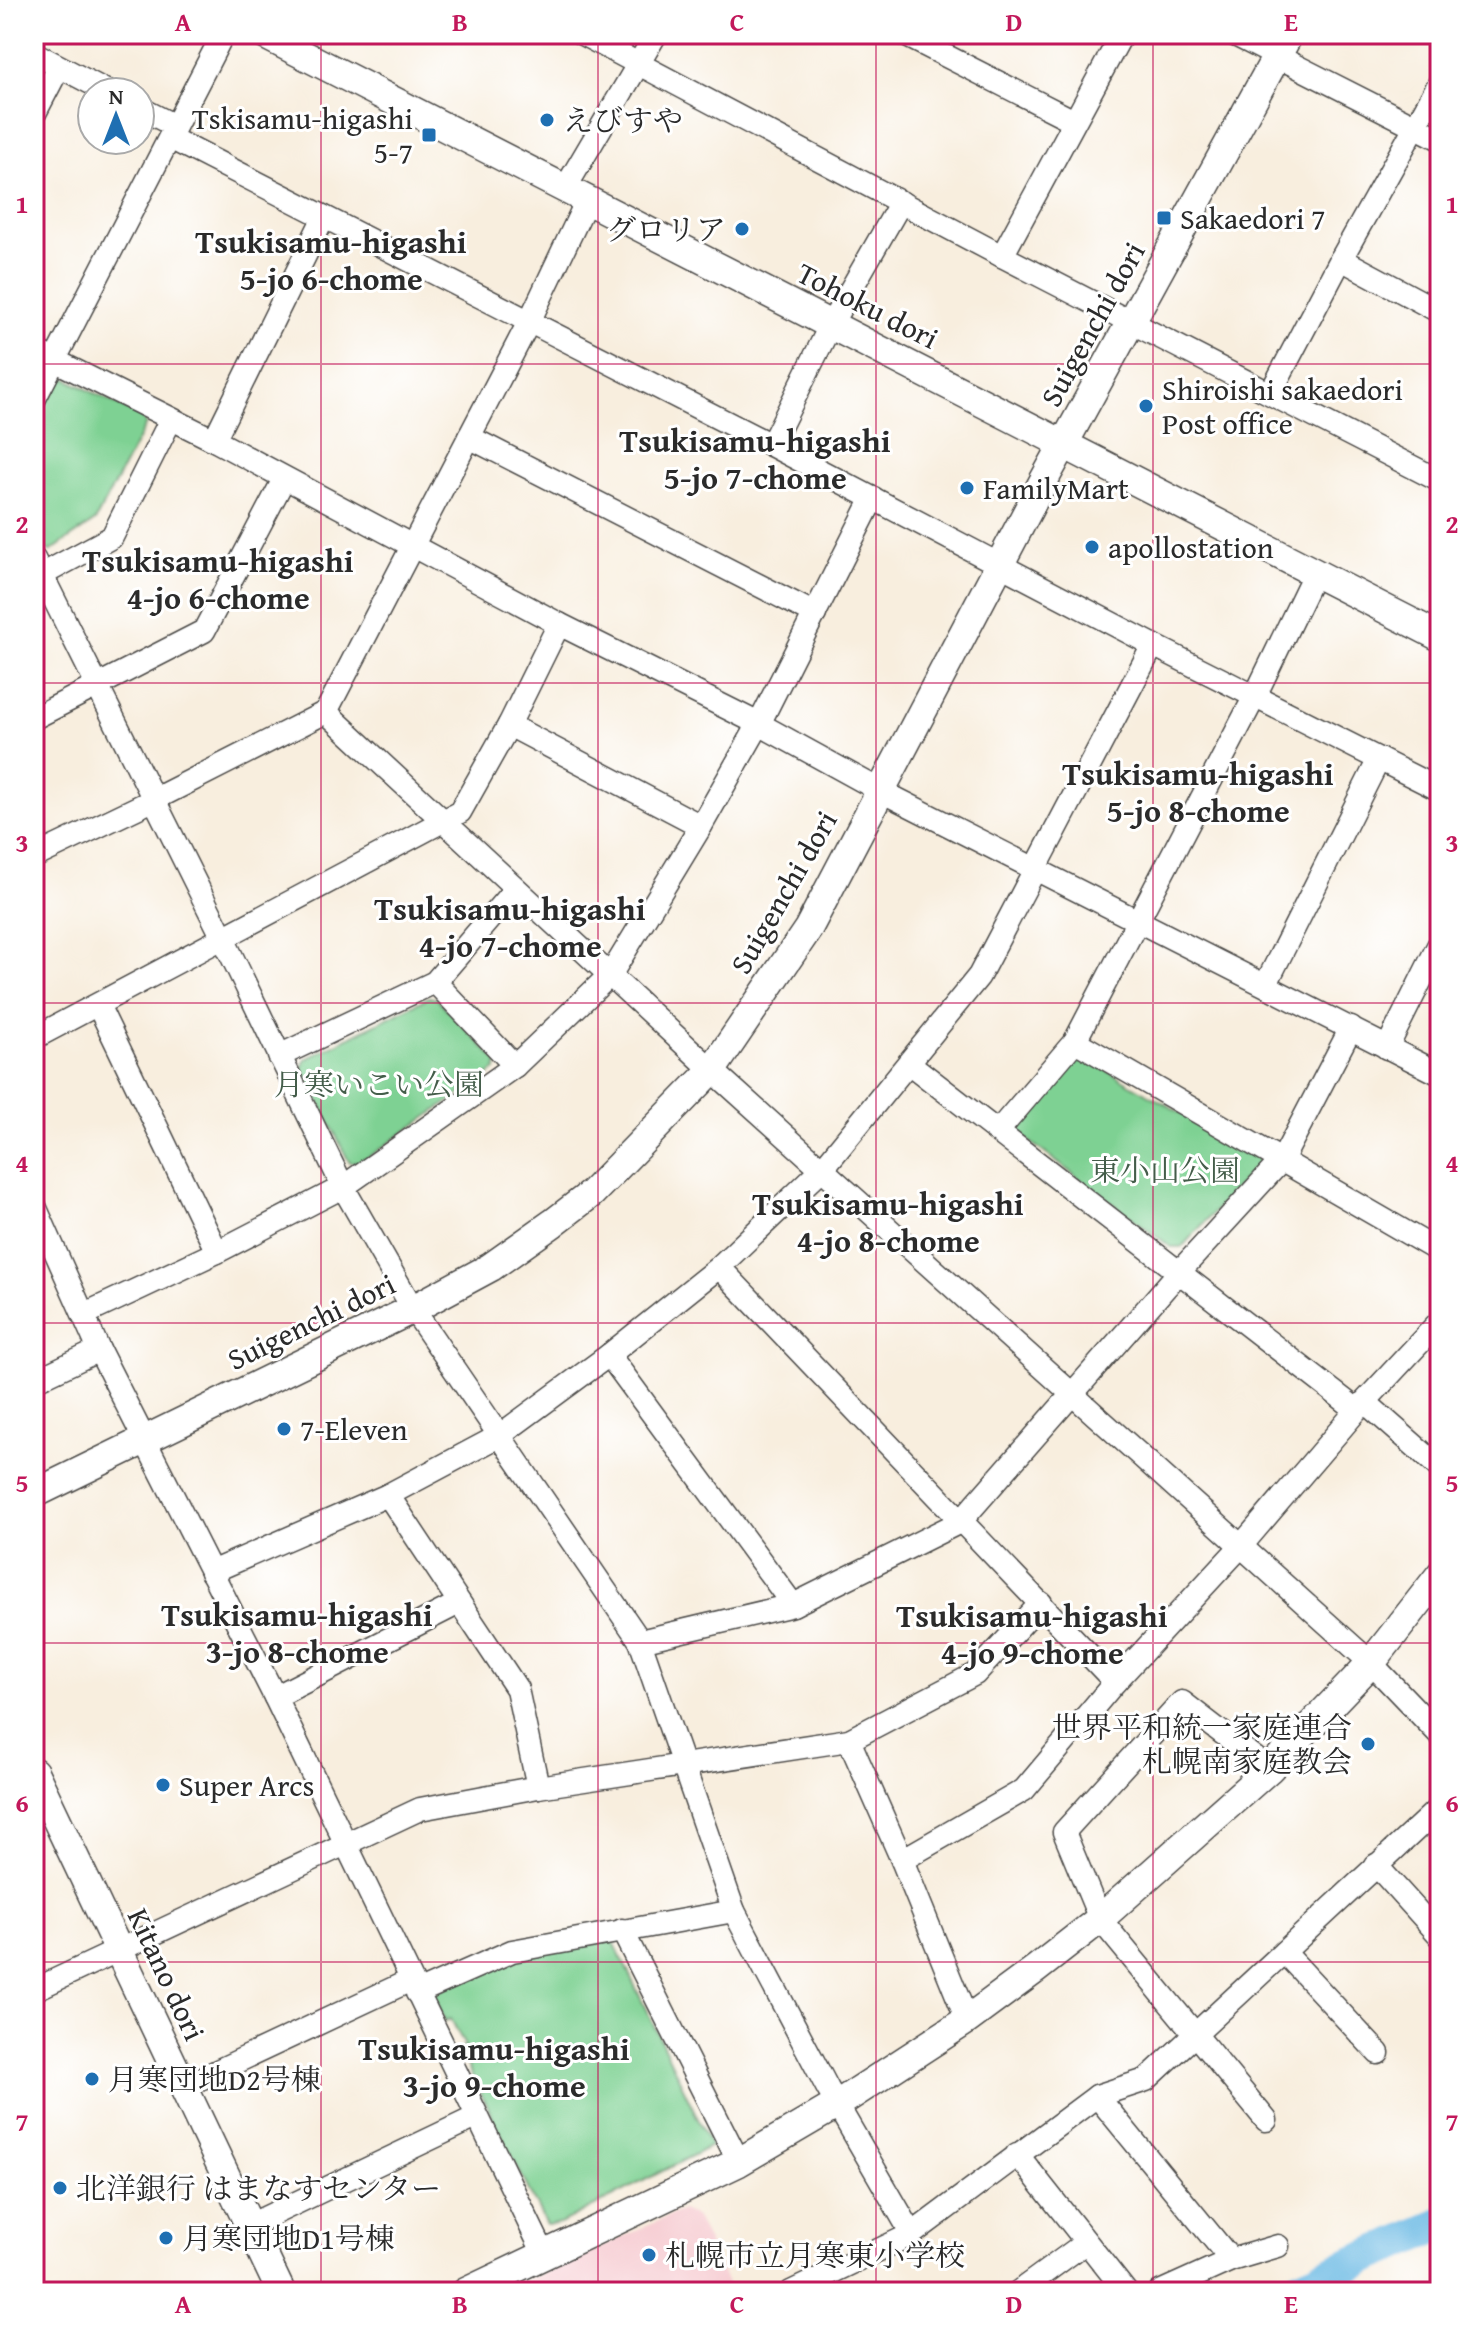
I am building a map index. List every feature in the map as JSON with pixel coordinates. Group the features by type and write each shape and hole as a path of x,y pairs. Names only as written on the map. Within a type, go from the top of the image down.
{"street":[{"path":"34,400 223,34"},
{"name":"Tohoku dori","path":"263,34 1440,637"},
{"path":"582,34 1002,256 1440,481"},
{"path":"34,857 326,712 529,322 577,193 638,64 656,34"},
{"path":"903,34 1074,121"},
{"path":"1002,256 1122,34"},
{"path":"1233,34 1283,45 1440,139"},
{"name":"Suigenchi dori","path":"34,1494 413,1309 491,1267 592,1193 712,1070 808,929 1064,445 1283,45"},
{"path":"34,53 77,76"},
{"path":"34,115 59,67"},
{"path":"1271,392 1440,82"},
{"path":"156,120 324,217 1440,790"},
{"path":"771,445 831,324 901,202"},
{"path":"214,440 324,217"},
{"path":"1341,259 1440,312"},
{"path":"34,350 214,440 559,624 759,724 881,791 1440,1074"},
{"path":"171,419 112,537 37,571 155,799 343,1187 413,1309 640,1641 734,1911 912,2234"},
{"path":"469,437 815,614"},
{"path":"34,718 204,631 284,479"},
{"path":"85,1314 217,1252 343,1187 515,1066 611,974 759,724 873,498"},
{"path":"999,1130 1075,1041 1255,696 1314,574"},
{"path":"34,1038 460,812 509,725 559,624"},
{"path":"211,1572 388,1495 499,1436 609,1355 719,1267 823,1168 979,976 1153,645"},
{"path":"326,712 712,1070 1371,1663 1440,1735"},
{"path":"509,725 701,826"},
{"path":"1266,984 1379,759"},
{"path":"279,1056 435,982 515,889"},
{"path":"1387,1048 1440,942"},
{"path":"435,982 515,1066"},
{"path":"98,1005 217,1252"},
{"path":"640,1641 793,1605 960,1522 1180,1271 1282,1160 1351,1028"},
{"path":"1075,1041 1440,1252"},
{"path":"910,1064 1440,1468"},
{"path":"34,1204 99,1350 275,1697 544,2254"},
{"path":"719,1267 1115,1682"},
{"path":"902,1860 1024,1790 1115,1682 1241,1546 1361,1406 1440,1321"},
{"path":"34,1381 99,1350"},
{"path":"609,1355 793,1605"},
{"path":"388,1495 517,1689 538,1787"},
{"path":"466,2292 739,2162 838,2104 967,2020 1100,1919 1269,1769 1371,1663 1440,1575"},
{"path":"275,1697 459,1603"},
{"path":"34,1990 420,1809 538,1787 849,1740 975,1674 1041,1603"},
{"path":"1266,2120 1100,1919 1064,1832 1182,1702 1269,1769"},
{"path":"849,1740 967,2020"},
{"name":"Kitano dori","path":"34,1772 281,2292"},
{"path":"791,2292 912,2234 1097,2096 1146,2080 1440,1807"},
{"path":"1376,1865 1440,1936"},
{"path":"183,2087 414,1987 512,1951 734,1911"},
{"path":"622,1930 739,2162"},
{"path":"1284,1952 1378,2053"},
{"path":"1097,2096 1231,2260"},
{"path":"250,2225 476,2117"},
{"path":"1017,2154 1126,2292"},
{"path":"1018,2292 1085,2243"},
{"path":"1160,2292 1231,2260 1278,2246"}],"shaded area":[{"name":"札幌市立月寒東小学校","path":"682,2210 696,2217 731,2292 502,2292"}],"green space":[{"path":"65,378 140,416 146,424 95,521 51,551 39,549 34,539 34,426 56,382"},
{"name":"月寒いこい公園","path":"429,997 437,999 498,1062 496,1070 358,1164 349,1162 302,1067 306,1059"},
{"name":"東小山公園","path":"1080,1055 1261,1161 1182,1247 1171,1247 1014,1130 1016,1123 1072,1056"},
{"path":"613,1940 711,2146 560,2224 546,2225 459,2049 465,2046 451,2019 445,2021 433,1993 505,1959"}],"waterway":[{"path":"1286,2292 1440,2225"}],"place":[{"name":"えびすや","path":"547,120"},
{"name":"Tskisamu-higashi 5-7","path":"429,135"},
{"name":"Sakaedori 7","path":"1164,218"},
{"name":"グロリア","path":"742,229"},
{"name":"Shiroishi sakaedori Post office","path":"1146,406"},
{"name":"FamilyMart","path":"967,488"},
{"name":"apollostation","path":"1092,547"},
{"name":"7-Eleven","path":"284,1429"},
{"name":"世界平和統一家庭連合 札幌南家庭教会","path":"1368,1744"},
{"name":"Super Arcs","path":"163,1785"},
{"name":"月寒団地D2号棟","path":"92,2079"},
{"name":"北洋銀行 はまなすセンター","path":"60,2188"},
{"name":"月寒団地D1号棟","path":"166,2238"},
{"name":"札幌市立月寒東小学校","path":"649,2255"}],"district":[{"name":"Tsukisamu-higashi 5-jo 6-chome","path":"331,260"},
{"name":"Tsukisamu-higashi 5-jo 7-chome","path":"755,458"},
{"name":"Tsukisamu-higashi 4-jo 6-chome","path":"218,578"},
{"name":"Tsukisamu-higashi 5-jo 8-chome","path":"1198,792"},
{"name":"Tsukisamu-higashi 4-jo 7-chome","path":"510,926"},
{"name":"Tsukisamu-higashi 4-jo 8-chome","path":"888,1222"},
{"name":"Tsukisamu-higashi 3-jo 8-chome","path":"297,1632"},
{"name":"Tsukisamu-higashi 4-jo 9-chome","path":"1032,1634"},
{"name":"Tsukisamu-higashi 3-jo 9-chome","path":"494,2066"}]}
